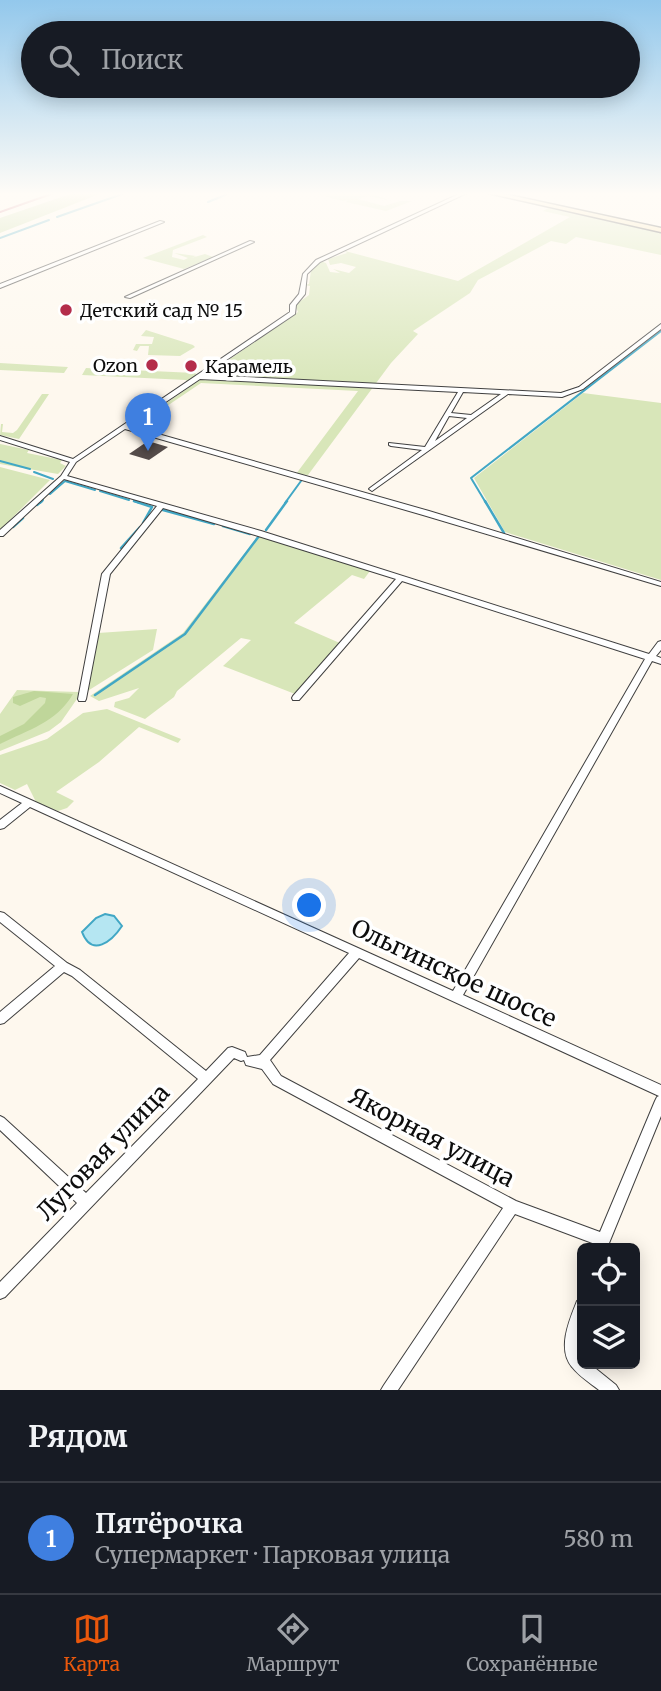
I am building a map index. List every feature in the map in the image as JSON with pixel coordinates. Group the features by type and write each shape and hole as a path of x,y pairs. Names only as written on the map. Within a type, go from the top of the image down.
{"street":[{"path":"0,286 71,258"},
{"path":"128,297 216,258"},
{"path":"0,534 63,477 74,461 293,313 293,304 302,294 305,274 325,258"},
{"path":"200,377 555,395 572,392 661,326"},
{"path":"427,449 461,391"},
{"path":"372,489 506,393"},
{"path":"447,414 472,417"},
{"path":"125,428 426,513 661,584"},
{"path":"0,438 74,461"},
{"path":"391,444 427,449"},
{"path":"63,477 401,578 656,659"},
{"path":"82,699 106,574 161,506"},
{"path":"296,698 401,578"},
{"path":"455,998 656,659 661,643"},
{"name":"Ольгинское шоссе","path":"0,789 357,952 660,1095"},
{"path":"0,825 29,803"},
{"path":"0,916 63,966 76,973 206,1078"},
{"name":"Луговая улица","path":"0,1292 232,1052 246,1059 263,1059 357,952"},
{"path":"0,1018 63,966"},
{"name":"Якорная улица","path":"246,1059 266,1064 277,1080 512,1206 599,1243"},
{"path":"601,1243 660,1095"},
{"path":"0,1122 86,1202"},
{"path":"389,1390 512,1206"},
{"path":"577,1323 570,1347 577,1364"},
{"path":"584,1369 611,1390"}],"green space":[{"path":"143,258 184,260 211,258 184,269"},
{"path":"371,258 458,281 498,258 519,258 478,280 470,293 413,331 418,334 391,363 308,475 296,474 358,391 201,383 136,427 133,426 298,312 295,305 309,295 310,286 305,285 309,284 311,271 320,261 326,263 330,272 340,273 333,269 349,273 356,267 341,263 330,265 328,259"},
{"path":"146,330 195,347 180,356 148,355 149,346 140,346 137,351 133,350 136,344 152,344 154,337 141,336"},
{"path":"0,363 68,367 64,373 0,370"},
{"path":"86,368 197,375 188,383 186,380 82,375"},
{"path":"583,393 661,403 661,580 505,532 474,478"},
{"path":"42,394 49,394 19,439 0,435 1,424 2,432 13,433 17,430"},
{"path":"0,444 62,460 60,463 66,466 58,474 0,464"},
{"path":"0,467 50,480 0,530"},
{"path":"258,536 370,571 364,579 352,575 294,623 342,644 295,694 223,666 251,640 241,638 145,719 114,707 115,702 129,698 139,688 99,701 90,696 183,633"},
{"path":"157,629 153,650 86,692 98,633"},
{"path":"17,690 78,692 79,696 61,722 49,731 0,751 0,714"},
{"path":"34,691 73,694 59,712 0,744 0,736 24,724 45,703 46,698 40,697 20,706 13,703 13,697"},
{"path":"107,709 181,739 178,743 139,727 99,762 56,792 74,801 67,808 58,811 36,802 27,784 15,790 0,783 0,755 47,739 83,713"}],"water":[{"path":"105,914 114,916 122,926 108,941 91,944 82,932 96,918"}],"building":[{"path":"148,441 168,447 149,460 129,454"}],"waterway":[{"path":"486,503 471,478 661,331"},
{"path":"0,461 30,469"},
{"path":"34,472 53,479"},
{"path":"50,494 65,481 95,490"},
{"path":"285,503 301,481"},
{"path":"100,491 129,500"},
{"path":"37,505 42,501"},
{"path":"134,501 152,507 143,523"},
{"path":"266,530 287,501"},
{"path":"485,501 504,533"},
{"path":"163,510 214,524"},
{"path":"13,527 23,518"},
{"path":"223,526 250,534"},
{"path":"121,548 140,527"},
{"path":"95,695 185,634 259,536"}],"place":[{"name":"Детский сад № 15","path":"66,310"},
{"name":"Ozon","path":"152,365"},
{"name":"Карамель","path":"191,366"},
{"name":"Пятёрочка","path":"148,451"}]}
